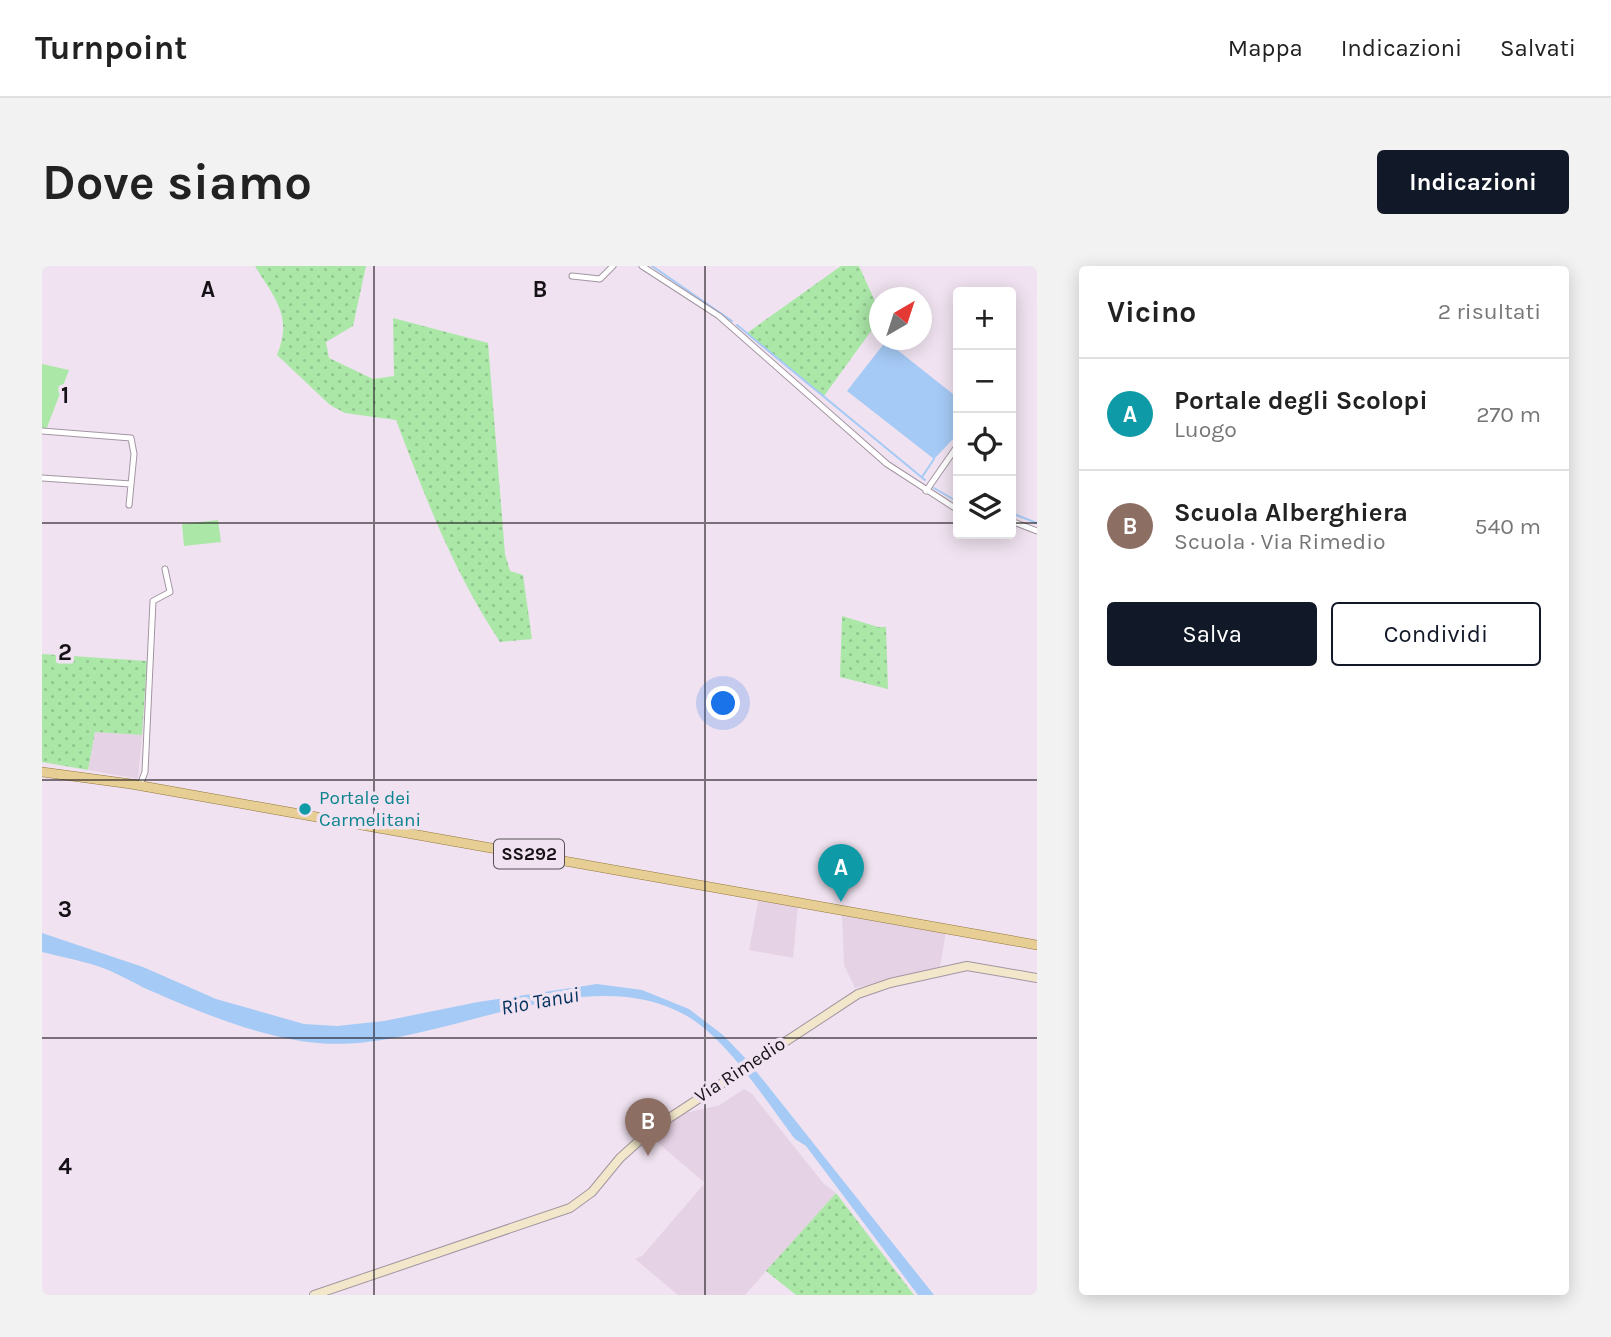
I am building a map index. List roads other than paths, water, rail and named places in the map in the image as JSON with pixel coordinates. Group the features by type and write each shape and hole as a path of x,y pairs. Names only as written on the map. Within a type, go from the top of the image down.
{"main road":[{"name":"SS292","path":"42,772 140,785 977,933 1033,945 1037,953"}],"street":[{"path":"572,276 600,279 613,266"},
{"path":"642,266 719,316 887,464 953,507"},
{"path":"42,431 131,438 134,454 129,505"},
{"path":"926,491 953,452"},
{"path":"42,478 131,484"},
{"path":"1016,523 1037,531"},
{"path":"140,785 145,772 153,601 170,592 165,569"},
{"name":"Via Rimedio","path":"314,1295 570,1208 592,1192 620,1158 651,1130 844,1002 870,989 967,966 1037,977"}],"water":[{"path":"879,350 897,350 953,394 953,439 934,459 847,391"},
{"name":"Rio Tanui","path":"42,933 143,967 216,999 304,1024 337,1026 384,1021 478,1002 597,984 642,990 689,1009 723,1035 748,1061 934,1295 918,1295 806,1146 795,1139 746,1072 717,1040 687,1016 645,1000 601,996 554,1001 409,1035 363,1042 318,1043 277,1036 235,1024 149,990 103,968 42,952"}],"waterway":[{"path":"652,266 732,321"},
{"path":"737,325 925,480"},
{"path":"922,477 934,459"},
{"path":"934,488 953,499"},
{"path":"1016,515 1037,523"}],"place":[{"name":"Portale dei Carmelitani","path":"305,809"},
{"name":"Portale degli Scolopi","path":"841,902"},
{"name":"Scuola Alberghiera","path":"648,1156"}]}
